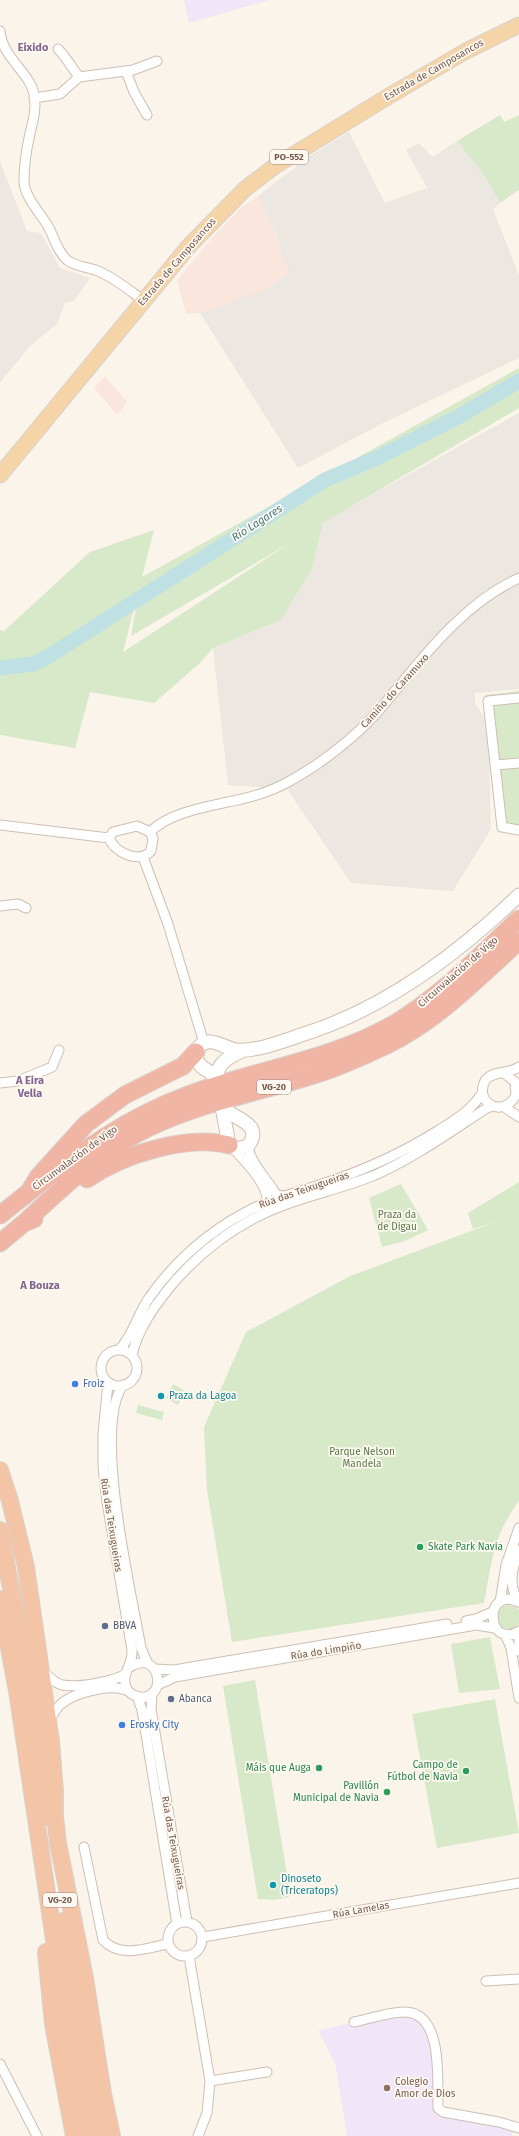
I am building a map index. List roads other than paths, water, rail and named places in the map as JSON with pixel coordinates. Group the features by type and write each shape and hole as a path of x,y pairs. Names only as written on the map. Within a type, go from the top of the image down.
{"highway":[{"name":"Circunvalación de Vigo","path":"28,1192 108,1132 143,1113 190,1094 315,1059 394,1024 442,989 519,918"},
{"name":"Circunvalación de Vigo","path":"24,1223 73,1178 114,1147 147,1128 211,1104 318,1074 356,1060 391,1043 433,1016 466,989 519,941"},
{"path":"0,1215 28,1192 38,1177 86,1124 125,1095 183,1066 200,1047"},
{"path":"0,1243 24,1223 38,1218 77,1186 99,1171 120,1161 141,1154 181,1145 218,1142 230,1146"},
{"path":"0,1470 10,1501 26,1567 32,1666"},
{"path":"0,1499 11,1549 32,1666 49,1723 55,1792 55,1817 85,1978 103,2094 112,2136"},
{"name":"VG-20","path":"0,1530 32,1666 49,1872 75,2081 86,2136"},
{"name":"VG-20","path":"0,1563 12,1640 17,1690 98,2136"},
{"path":"0,1598 17,1690"},
{"path":"49,1872 71,1908"},
{"path":"49,1872 48,1977 61,2069 74,2136"}],"main road":[{"name":"Estrada de Camposancos","path":"0,475 203,230 245,189 264,174 402,88 466,51 519,25"},
{"path":"221,1046 224,1054 217,1077 198,1064 200,1047 213,1042 221,1046 245,1050 305,1034 376,1004 431,970 465,944 519,895"},
{"path":"220,1065 245,1050"},
{"path":"222,1106 231,1115 242,1120 251,1127 252,1138 248,1146 241,1149 230,1146 222,1106"}],"street":[{"path":"0,31 13,62 32,86 34,98 34,121 29,137 24,183 29,196 48,227 61,254 76,265 98,271 118,282 144,301"},
{"path":"58,50 68,59 70,66 79,77"},
{"path":"34,98 60,94 79,77 126,71 157,61"},
{"path":"126,71 134,92 147,115"},
{"name":"Camiño do Caramuxo","path":"150,832 162,822 179,815 261,794 294,779 348,741 372,718 465,614 502,586 519,578"},
{"path":"519,698 488,700 502,828 519,830"},
{"path":"495,765 519,763"},
{"path":"0,825 110,838"},
{"path":"137,826 150,832 153,838 151,851 143,857 136,858 128,855 112,845 110,838 112,832 137,826"},
{"path":"143,857 168,924 200,1047"},
{"path":"0,906 18,904 26,908"},
{"path":"0,1083 18,1081 52,1067 59,1050"},
{"name":"Rúa das Teixugueiras","path":"128,1691 124,1682 133,1659 107,1502 103,1467 103,1432 108,1382 101,1372 102,1361 109,1353 119,1350 148,1298 177,1264 219,1228 267,1202 346,1176 411,1146 450,1123 472,1107 482,1093 486,1079 494,1074 504,1073 519,1067"},
{"path":"504,1073 518,1084 516,1095 519,1105"},
{"path":"482,1093 484,1098 493,1106 504,1107 519,1117"},
{"path":"504,1107 509,1104 516,1095"},
{"name":"Rúa das Teixugueiras","path":"158,1685 159,1679 141,1648 112,1471 111,1440 114,1414 118,1396 123,1385 129,1383 136,1373 137,1366 132,1355 143,1325 155,1305 192,1262 218,1240 256,1217 287,1204 340,1188 390,1167 439,1141 487,1108 493,1106"},
{"path":"230,1146 243,1159 266,1190 267,1202"},
{"path":"248,1146 252,1161 266,1178 276,1194 283,1196"},
{"path":"119,1350 132,1355"},
{"path":"108,1382 113,1385 123,1385"},
{"path":"519,1528 506,1565 500,1602 492,1612 495,1628 505,1634 511,1648 519,1698"},
{"path":"519,1550 511,1581 514,1594 519,1602"},
{"path":"500,1602 512,1599 519,1602"},
{"name":"Rúa do Limpiño","path":"151,1666 174,1670 476,1619 492,1612"},
{"name":"Rúa do Limpiño","path":"158,1685 175,1677 476,1625 495,1628"},
{"path":"505,1634 519,1631"},
{"path":"519,1636 519,1651"},
{"path":"32,1666 54,1682 70,1686 109,1681 135,1664 151,1666"},
{"path":"49,1723 59,1705 70,1697 81,1693 121,1687 137,1696 142,1697 152,1693 158,1685"},
{"name":"Rúa das Teixugueiras","path":"152,1693 151,1709 187,1922"},
{"name":"Rúa das Teixugueiras","path":"137,1696 142,1710 177,1924"},
{"path":"84,1847 103,1940 110,1947 118,1951 168,1944"},
{"name":"Rúa Lamelas","path":"203,1937 519,1883"},
{"path":"187,1922 198,1927 203,1937 201,1947 190,1956 179,1955 171,1949 168,1944 169,1932 177,1924 187,1922"},
{"path":"190,1956 210,2081 207,2113 198,2136"},
{"path":"486,1981 519,1979"},
{"path":"354,2022 405,2012 416,2014 426,2021 431,2030 435,2045 438,2108 443,2112 499,2122 519,2128"},
{"path":"0,2064 37,2136"},
{"path":"210,2081 267,2072"}],"waterway":[{"name":"Río Lagares","path":"0,668 34,664 46,658 325,480 379,457 458,417 519,381"}],"place":[{"name":"Froiz","path":"75,1384"},
{"name":"Praza da Lagoa","path":"161,1396"},
{"name":"Skate Park Navia","path":"420,1547"},
{"name":"BBVA","path":"105,1626"},
{"name":"Abanca","path":"171,1699"},
{"name":"Erosky City","path":"122,1725"},
{"name":"Máis que Auga","path":"319,1768"},
{"name":"Campo de Fútbol de Navia","path":"466,1771"},
{"name":"Pavillón Municipal de Navia","path":"387,1792"},
{"name":"Dinoseto (Triceratops)","path":"273,1885"},
{"name":"Colegio Amor de Dios","path":"387,2088"}],"district":[{"name":"Eixido","path":"33,47"},
{"name":"A Eira Vella","path":"30,1086"},
{"name":"A Bouza","path":"40,1285"}],"park label":[{"name":"Praza da de Digau","path":"397,1220"},
{"name":"Parque Nelson Mandela","path":"362,1458"}]}
